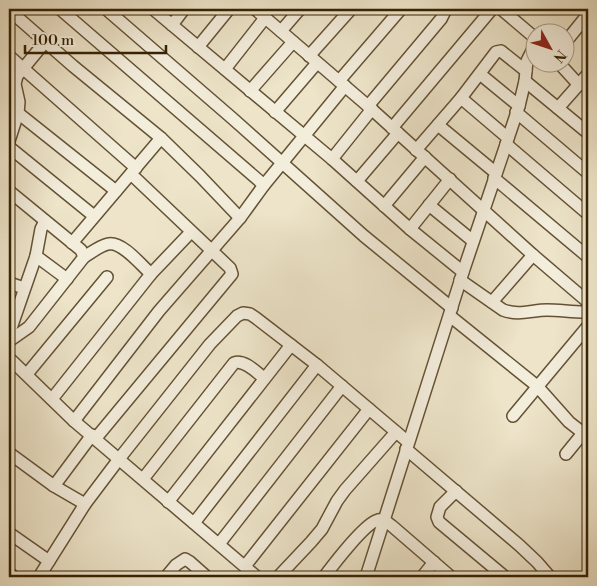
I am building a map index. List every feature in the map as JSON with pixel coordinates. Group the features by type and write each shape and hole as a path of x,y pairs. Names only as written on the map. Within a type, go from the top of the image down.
{"street":[{"path":"60,9 264,185"},
{"path":"106,9 537,386 569,422 586,430 566,454"},
{"path":"153,9 332,159 492,302 511,313 544,310 584,312 588,310"},
{"path":"172,25 184,9"},
{"path":"198,47 229,9"},
{"path":"255,9 421,153 533,255 587,298"},
{"path":"281,31 300,9"},
{"path":"275,112 351,9"},
{"path":"74,421 154,318 240,218 400,9"},
{"path":"332,159 441,19 445,11 444,9"},
{"path":"357,181 492,9"},
{"path":"501,9 524,28"},
{"path":"574,32 585,18 586,14 582,9"},
{"path":"9,10 161,138 240,218"},
{"path":"225,69 265,18"},
{"path":"9,141 18,113 19,102 12,88 22,68 45,42"},
{"path":"250,91 293,42"},
{"path":"384,206 438,125 498,50 502,51 558,108 588,133"},
{"path":"9,56 133,171 191,232 230,268 232,274 94,436 54,486"},
{"path":"366,577 461,276 518,109 526,72"},
{"path":"568,72 579,84"},
{"path":"480,74 588,173"},
{"path":"558,108 588,74"},
{"path":"461,98 588,214"},
{"path":"18,113 116,191"},
{"path":"438,125 588,257"},
{"path":"72,243 161,138"},
{"path":"9,148 94,216"},
{"path":"410,229 450,179"},
{"path":"9,191 81,250 84,257"},
{"path":"429,205 473,241"},
{"path":"9,334 13,307 24,288 36,256 41,229 45,221"},
{"path":"52,399 151,274 191,232"},
{"path":"9,341 29,326 84,257 103,245 117,244 124,248 151,274"},
{"path":"492,302 533,255"},
{"path":"36,256 67,279"},
{"path":"27,374 107,277"},
{"path":"9,283 24,288"},
{"path":"39,577 85,504 119,459 210,344 243,312 250,314 317,365 396,432 407,446 519,545 546,576"},
{"path":"513,416 588,326"},
{"path":"168,502 291,345"},
{"path":"9,358 74,421 94,436 168,502 257,577"},
{"path":"142,479 234,363 242,362 264,378"},
{"path":"194,524 317,365"},
{"path":"219,544 342,386"},
{"path":"245,566 369,409"},
{"path":"278,577 317,535 345,490 396,432"},
{"path":"9,453 54,486 85,504"},
{"path":"456,491 440,507 437,517 439,522 505,577"},
{"path":"324,577 370,524 378,520 384,520 392,526 451,577"},
{"path":"9,533 49,561"},
{"path":"166,577 176,565 185,559 207,577"},
{"path":"422,577 434,562"},
{"path":"9,573 14,577"}]}
